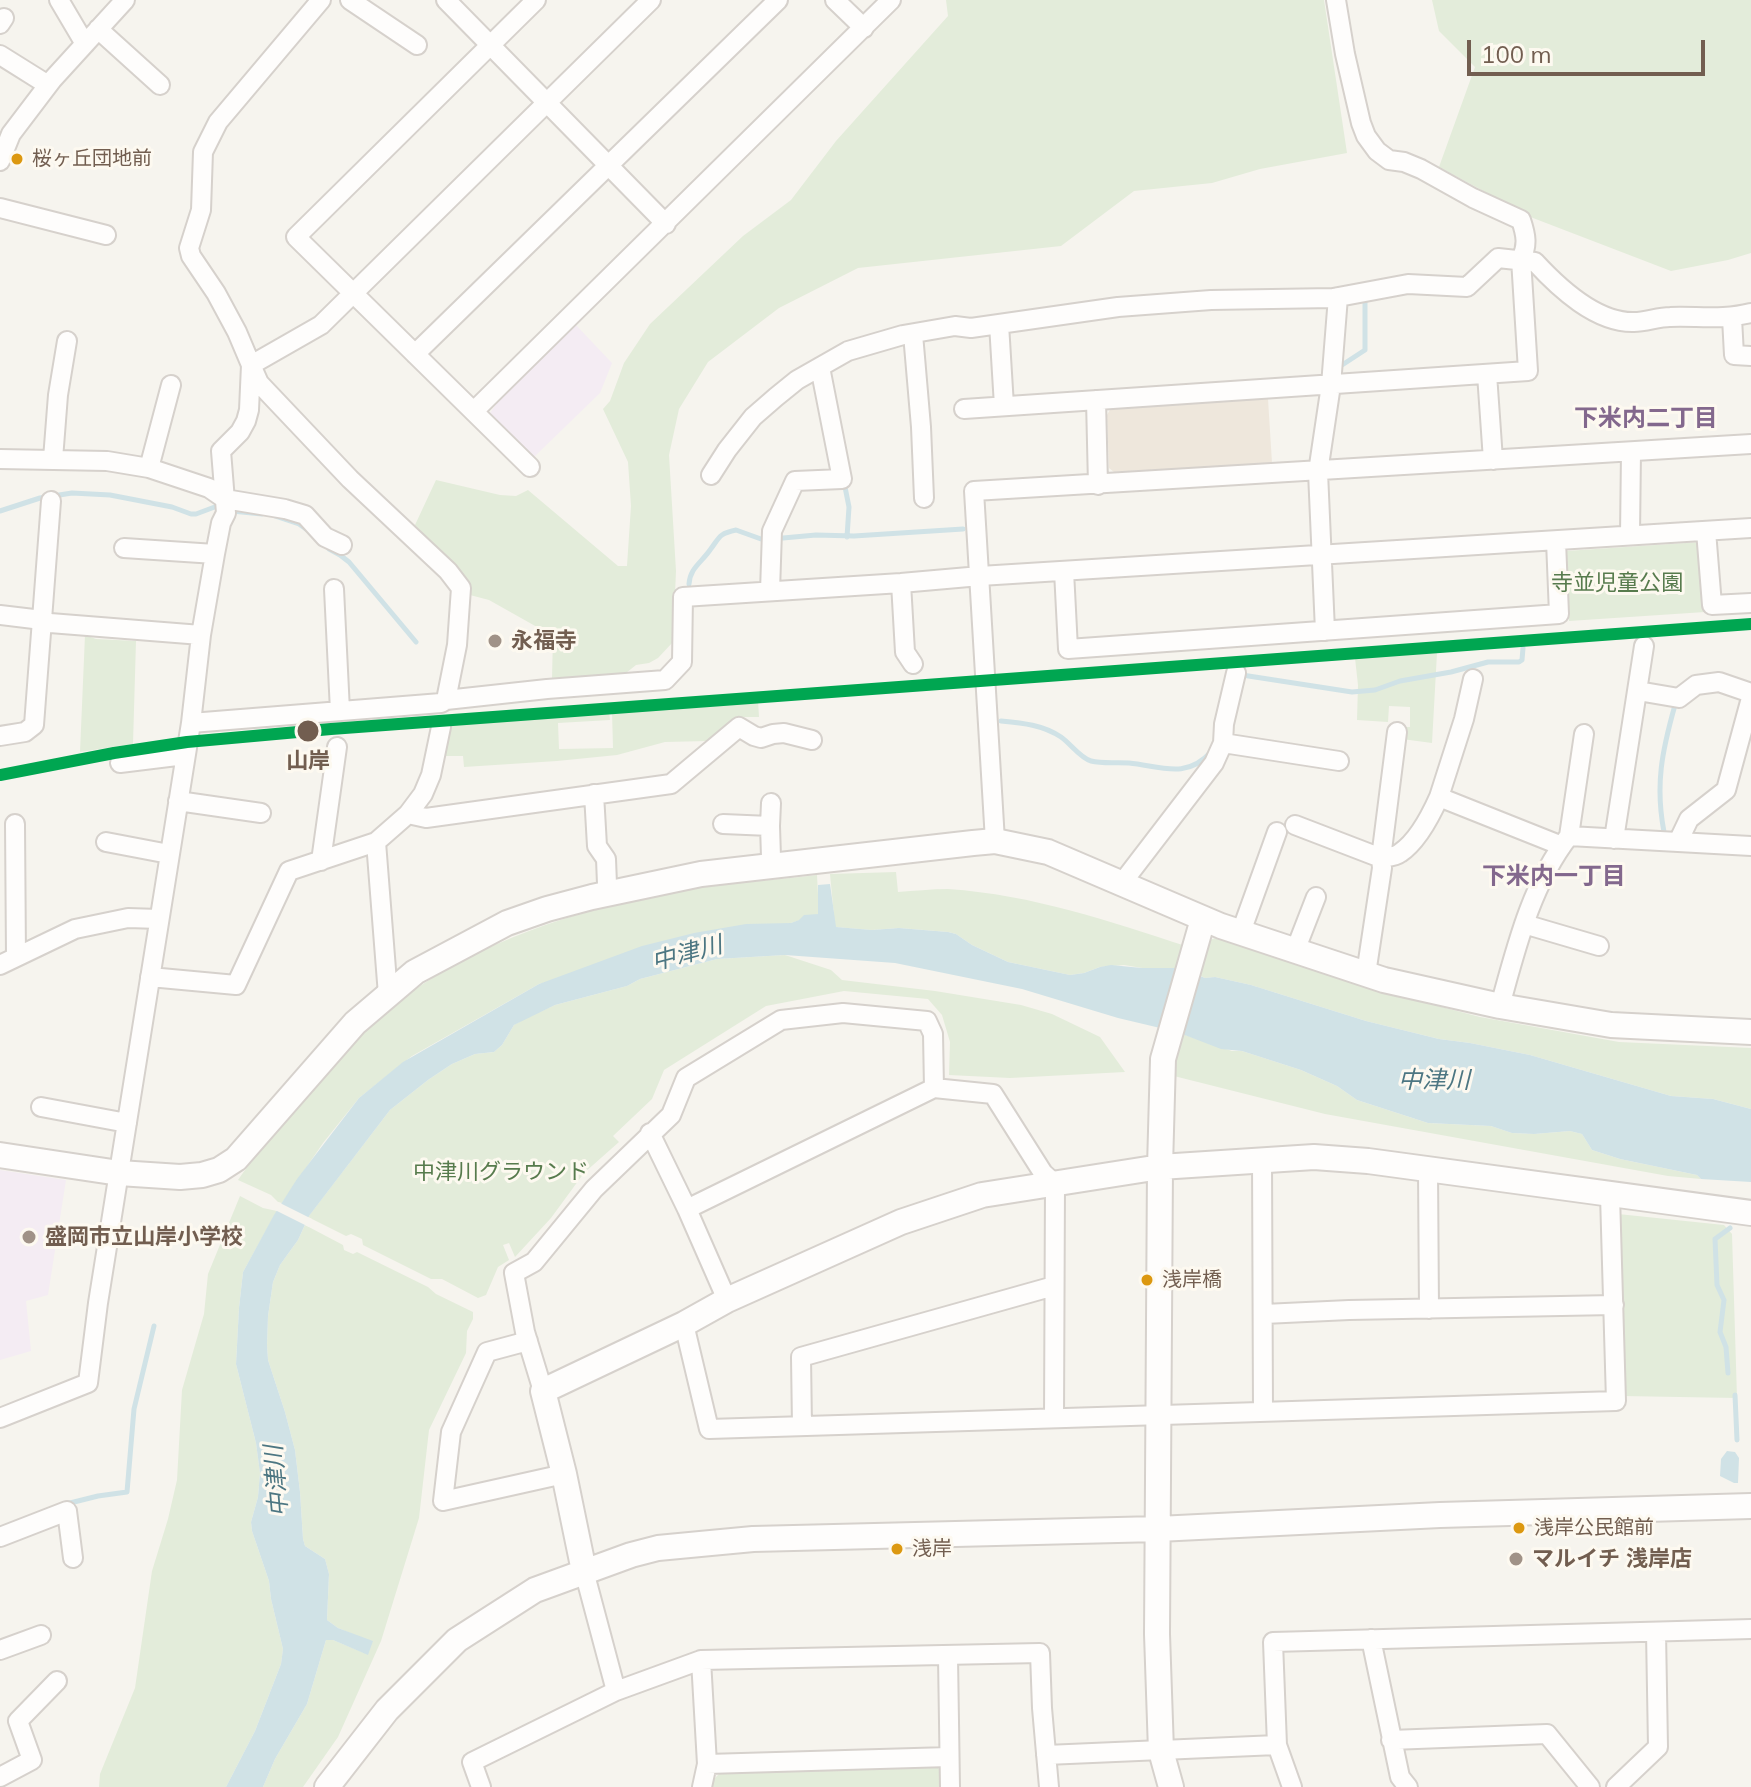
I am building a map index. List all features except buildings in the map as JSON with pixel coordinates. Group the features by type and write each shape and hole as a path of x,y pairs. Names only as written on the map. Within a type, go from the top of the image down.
{"street":[{"path":"59,0 85,44"},
{"path":"0,161 11,134 48,85 125,0"},
{"path":"321,0 218,122 203,152 199,218 189,248 237,332 259,383 350,479 448,571 461,588 457,645 446,700"},
{"path":"350,0 417,45"},
{"path":"446,0 666,224"},
{"path":"530,467 296,237 536,0"},
{"path":"251,365 321,325 651,0"},
{"path":"415,354 778,0"},
{"path":"835,0 864,28"},
{"path":"474,411 891,0"},
{"path":"964,409 1528,371 1521,259 1527,247 1521,220 1421,169 1389,160 1371,144 1359,115 1336,0"},
{"path":"98,29 160,85"},
{"path":"0,55 48,85"},
{"path":"0,208 106,235"},
{"path":"711,475 753,417 797,380 848,351 903,335 955,326 971,328 1118,307 1211,300 1338,297 1408,284 1467,287 1498,258 1535,262 1565,292 1588,307 1624,322 1636,323 1661,314 1732,318 1751,313"},
{"path":"1325,631 1318,472 1331,385 1338,297"},
{"path":"1732,318 1734,355 1751,356"},
{"path":"999,324 1004,406"},
{"path":"913,334 924,498"},
{"path":"53,459 58,395 67,341"},
{"path":"0,1418 88,1383 98,1303 191,723 201,635 221,523 226,513 221,451 240,432 246,421 251,365"},
{"path":"770,591 772,531 795,481 842,479 820,367"},
{"path":"1487,374 1493,460"},
{"path":"149,468 171,385"},
{"path":"1096,400 1098,485"},
{"path":"995,841 974,491 1751,444"},
{"path":"1630,535 1631,452"},
{"path":"0,459 107,461 149,468 209,488 225,499 305,515 325,537 342,545"},
{"path":"0,736 25,732 34,725 51,501"},
{"path":"191,723 441,703 547,689 665,680 682,662 683,597 1751,528"},
{"path":"1706,531 1712,605 1751,603"},
{"path":"1064,571 1068,649 1559,614 1556,541"},
{"path":"124,548 215,554"},
{"path":"901,583 905,652 913,664"},
{"path":"334,589 340,711"},
{"path":"0,615 50,623 201,635"},
{"path":"1614,839 1644,646"},
{"path":"1122,883 1214,763 1223,743 1224,724 1236,673"},
{"path":"1295,825 1381,858 1400,854 1415,838 1439,797 1464,719 1473,679"},
{"path":"1638,691 1679,698 1696,685 1719,682 1751,696 1726,790 1689,819 1678,842"},
{"path":"150,977 236,985 289,871 376,842 408,814 423,794 431,775 441,727"},
{"path":"408,814 426,818 671,784 739,727 761,738 784,733 812,740"},
{"path":"1366,974 1382,868 1397,732"},
{"path":"1500,1006 1532,900 1566,841 1584,734"},
{"path":"1223,743 1339,761"},
{"path":"321,861 337,747"},
{"path":"120,763 185,755"},
{"path":"594,794 597,846 606,859 607,884"},
{"path":"1439,797 1566,841 1614,839 1751,846"},
{"path":"178,801 261,813"},
{"path":"771,803 771,857"},
{"path":"15,824 8,961 75,929 128,918 159,919"},
{"path":"723,824 770,826"},
{"path":"1241,932 1277,832"},
{"path":"0,1155 119,1173 180,1177 219,1170 236,1159 355,1023 415,972 507,923 592,897 701,874 995,841 1048,852 1122,883 1201,926 1241,932 1366,974 1500,1006 1611,1025 1751,1032"},
{"path":"106,842 169,854"},
{"path":"376,842 388,995"},
{"path":"1295,951 1316,897"},
{"path":"1524,924 1599,946"},
{"path":"1171,1787 1161,1751 1157,1634 1163,1059 1201,926"},
{"path":"616,1691 584,1571 564,1474 528,1341 514,1273 534,1262 594,1189 671,1115 686,1078 781,1020 843,1013 927,1021 933,1034 934,1088"},
{"path":"687,1209 934,1088 993,1094 1043,1173 1055,1184 1054,1418"},
{"path":"41,1107 127,1123"},
{"path":"650,1133 727,1300"},
{"path":"543,1391 684,1324 727,1300 901,1222 982,1195 1160,1167 1314,1157 1368,1161 1751,1213"},
{"path":"1262,1159 1263,1412"},
{"path":"1428,1170 1429,1309"},
{"path":"684,1324 709,1429 1616,1401 1610,1195"},
{"path":"802,1426 801,1357 1054,1286"},
{"path":"1264,1314 1614,1305"},
{"path":"528,1341 487,1352 451,1432 443,1501 564,1474"},
{"path":"327,1787 387,1710 457,1640 535,1590 658,1548 741,1539 1158,1529 1440,1515 1751,1506"},
{"path":"0,1537 67,1511 73,1558"},
{"path":"1292,1787 1277,1745 1273,1642 1751,1629"},
{"path":"1616,1787 1658,1747 1656,1632"},
{"path":"0,1650 41,1635"},
{"path":"1371,1639 1400,1777 1408,1787"},
{"path":"481,1787 472,1762 616,1691 701,1660 1040,1653 1049,1787"},
{"path":"948,1657 950,1787"},
{"path":"701,1660 707,1764 702,1787"},
{"path":"0,1777 32,1760 18,1721 57,1681"},
{"path":"1391,1740 1547,1734 1590,1787"},
{"path":"1046,1755 1277,1745"},
{"path":"707,1764 949,1757"}],"shaded area":[{"path":"575,324 612,363 600,393 532,459 488,416 516,381"},
{"path":"1268,399 1272,463 1114,472 1109,468 1107,415 1111,408"},
{"name":"盛岡市立山岸小学校","path":"0,1170 66,1180 48,1295 26,1301 31,1351 0,1360"}],"green space":[{"path":"946,0 1324,0 1347,153 1260,169 1212,183 1134,191 1061,246 858,268 779,308 708,362 679,409 669,455 676,571 673,642 658,658 636,665 626,673 552,678 553,636 489,600 470,595 468,581 415,525 436,480 500,495 516,496 528,490 618,566 627,566 631,506 628,462 603,409 610,401 624,363 650,324 743,236 791,200 836,141 948,16"},
{"path":"1432,0 1751,0 1751,253 1671,271 1533,218 1439,167 1475,67 1439,31"},
{"name":"寺並児童公園","path":"1700,542 1705,612 1569,621 1566,551"},
{"path":"85,635 96,639 136,641 133,744 80,752"},
{"path":"1437,653 1432,743 1402,739 1404,727 1410,727 1410,707 1389,706 1388,722 1357,720 1355,658"},
{"path":"758,700 759,717 737,717 708,741 665,742 617,755 464,767 463,756 444,756 447,724 609,711 610,720 558,723 559,749 613,748 612,711"},
{"path":"896,872 898,892 948,889 1011,897 1070,910 1189,947 1181,968 1124,965 1100,967 1070,975 1008,962 948,932 835,927 830,874"},
{"path":"817,875 819,914 539,984 412,1056 359,1098 323,1143 282,1203 238,1180 304,1097 356,1040 415,989 466,959 529,931 629,901 696,888"},
{"path":"1215,938 1354,984 1480,1017 1619,1042 1751,1048 1751,1109 1713,1099 1671,1096 1530,1055 1439,1039 1366,1021 1251,985 1215,977 1205,978 1194,973 1208,941"},
{"name":"中津川グラウンド","path":"785,955 831,970 842,980 935,991 1021,1005 1052,1014 1100,1037 1125,1072 1010,1078 949,1075 950,1042 942,1015 928,999 844,991 766,1006 664,1070 652,1099 613,1136 619,1142 584,1173 551,1218 515,1257 509,1243 503,1245 509,1260 498,1267 486,1295 478,1298 442,1279 431,1279 363,1245 362,1239 351,1234 346,1236 308,1217 390,1110 452,1064 475,1054 494,1052 514,1025 526,1018 555,1005 717,959"},
{"path":"1177,1032 1301,1070 1337,1086 1357,1100 1428,1123 1491,1126 1512,1133 1570,1131 1582,1134 1592,1150 1697,1175 1701,1179 1668,1176 1325,1114 1170,1075"},
{"path":"240,1196 263,1208 277,1211 243,1272 236,1364 256,1443 260,1473 252,1531 269,1581 283,1649 281,1664 255,1731 226,1787 99,1787 100,1774 135,1688 152,1571 177,1480 182,1390 204,1314 208,1274"},
{"path":"1618,1214 1724,1225 1732,1234 1737,1398 1622,1396"},
{"path":"305,1225 343,1245 344,1250 353,1254 357,1252 473,1312 473,1319 467,1331 466,1353 429,1430 419,1518 381,1641 338,1737 303,1787 263,1787 275,1759 307,1704 326,1640 367,1654 372,1642 327,1620 329,1574 325,1559 305,1546 303,1539 295,1450 268,1360 268,1316 273,1282"},
{"path":"933,1765 941,1770 942,1787 713,1787 713,1780 722,1771"}],"water":[{"name":"中津川","path":"830,884 836,927 948,932 1008,962 1070,975 1111,965 1181,968 1205,978 1215,977 1251,985 1366,1021 1439,1039 1530,1055 1671,1096 1713,1099 1751,1109 1751,1182 1701,1179 1697,1175 1620,1159 1592,1150 1582,1134 1570,1131 1512,1133 1491,1126 1428,1123 1357,1100 1337,1086 1301,1070 1242,1051 1221,1049 1177,1032 1022,989 895,963 785,955 717,959 555,1005 514,1025 494,1052 475,1054 452,1064 390,1110 309,1216 298,1240 280,1265 273,1282 268,1316 268,1360 295,1450 303,1539 305,1546 325,1559 329,1574 327,1620 338,1628 373,1641 368,1655 326,1640 307,1704 275,1759 263,1787 226,1787 255,1731 281,1664 283,1649 269,1581 251,1522 260,1473 256,1443 236,1364 243,1272 297,1179 359,1098 403,1062 539,984 642,946 746,924 791,923 804,915 818,914 818,885"},
{"path":"1727,1451 1735,1452 1739,1458 1738,1483 1720,1476 1721,1459"}],"pier":[{"path":"278,1202 312,1219 309,1227 273,1209"}],"waterway":[{"path":"1339,367 1365,350 1365,299"},
{"path":"845,487 849,507 847,537"},
{"path":"0,511 40,498 72,493 110,495 172,507 191,514 220,505"},
{"path":"232,511 262,514"},
{"path":"275,516 306,529"},
{"path":"783,538 963,529"},
{"path":"689,584 694,570 722,535 736,530 761,539"},
{"path":"329,549 349,562 416,642"},
{"path":"1242,675 1352,692 1375,690 1400,681 1488,662 1519,662 1523,648"},
{"path":"1664,832 1660,799 1661,768 1675,705"},
{"path":"1001,721 1047,730 1061,737 1083,757 1096,762 1182,769 1202,761 1211,752"},
{"path":"1728,1373 1726,1347 1720,1332 1724,1300 1717,1285 1715,1239 1730,1228"},
{"path":"66,1504 127,1492 134,1409 154,1326"},
{"path":"1735,1395 1737,1440"}],"transit line":[{"path":"0,775 187,742 331,729 1751,624"}],"place":[{"name":"桜ヶ丘団地前","path":"17,159"},
{"name":"永福寺","path":"495,641"},
{"name":"山岸","path":"308,731"},
{"name":"盛岡市立山岸小学校","path":"29,1237"},
{"name":"浅岸橋","path":"1147,1280"},
{"name":"浅岸公民館前","path":"1519,1528"},
{"name":"浅岸","path":"897,1549"},
{"name":"マルイチ 浅岸店","path":"1516,1559"}],"district":[{"name":"下米内二丁目","path":"1646,419"},
{"name":"下米内一丁目","path":"1554,877"}]}
